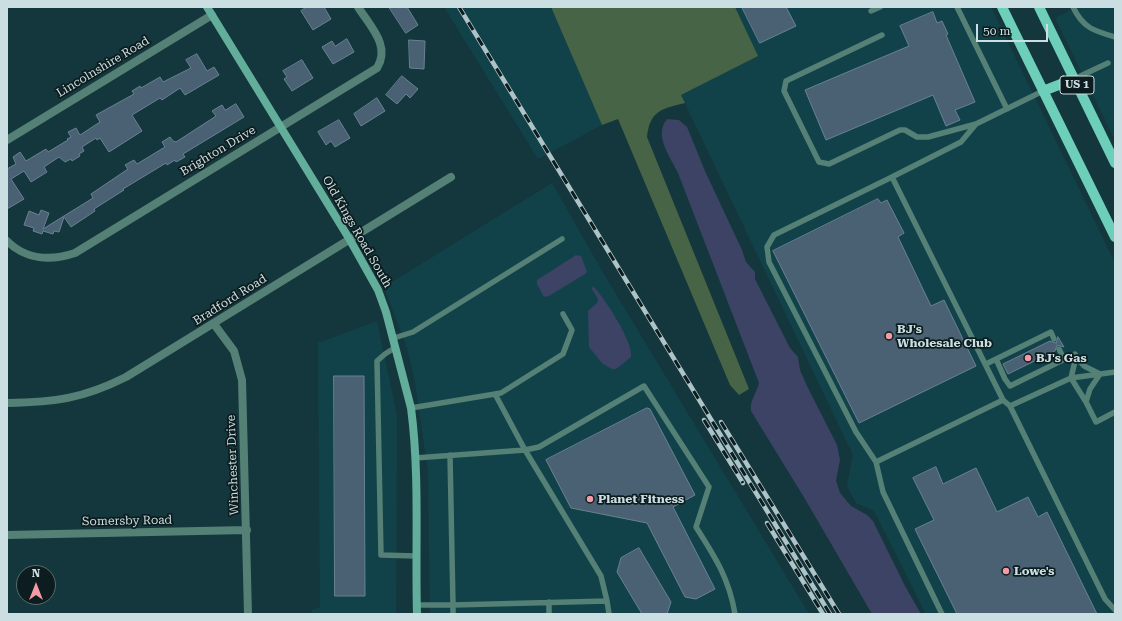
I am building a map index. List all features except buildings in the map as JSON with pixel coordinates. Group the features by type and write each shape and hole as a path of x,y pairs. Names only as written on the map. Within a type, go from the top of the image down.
{"main road":[{"name":"US 1","path":"1002,7 1115,237"},
{"name":"US 1","path":"1039,7 1115,163"},
{"path":"1043,91 1074,79"}],"street":[{"name":"Old Kings Road South","path":"207,7 350,240 378,290 394,338 411,408 415,458 417,614"},
{"name":"Brighton Drive","path":"7,241 14,248 36,257 62,257 74,253 377,68 382,60 382,50 379,41 358,7"},
{"name":"Lincolnshire Road","path":"7,140 212,15"},
{"name":"Bradford Road","path":"7,403 48,402 94,392 126,377 451,177"},
{"name":"Winchester Drive","path":"214,324 234,352 242,380 248,614"},
{"name":"Somersby Road","path":"7,535 247,530"}],"lane":[{"path":"871,11 880,7"},
{"path":"957,7 1006,109"},
{"path":"1073,7 1077,16 1094,31 1115,37"},
{"path":"882,35 786,81 784,91 819,162 829,164 900,130 905,130 917,137 928,137 976,124 1043,91"},
{"path":"1074,79 1108,62"},
{"path":"942,614 883,492 876,462 856,432 769,262 767,247 774,235 961,142 976,124"},
{"path":"892,177 1003,400 1010,406 1105,599 1115,610"},
{"path":"394,338 413,332 562,239"},
{"path":"411,408 501,393 563,354 572,330 563,314"},
{"path":"986,364 1051,332 1054,339"},
{"path":"396,347 377,361 381,556 416,556"},
{"path":"1059,349 1064,360"},
{"path":"996,359 1005,379 1010,386 1074,354"},
{"path":"1100,374 1084,366 1076,357 1072,378 1096,422 1115,412"},
{"path":"1010,406 1072,378 1115,372"},
{"path":"1086,402 1090,389 1100,374"},
{"path":"415,458 524,450 538,447 644,386 709,487 696,527 719,565 732,591 735,614"},
{"path":"495,394 524,450 601,576 609,614"},
{"path":"876,462 1003,400"},
{"path":"450,455 453,614"},
{"path":"549,602 549,614"},
{"path":"417,605 607,602"}],"shaded area":[{"path":"444,7 551,7 602,125 538,159"},
{"path":"735,7 991,7 1115,263 1115,614 926,614 874,511 856,503 847,486 853,455 681,95 757,56"},
{"path":"1077,7 1115,7 1115,140 1055,18"},
{"path":"667,119 679,120 687,127 746,262 755,272 755,279 790,348 798,357 800,370 807,386 837,445 840,460 836,480 840,493 851,506 867,515 873,521 905,586 921,614 872,614 805,499 751,411 752,401 759,383 678,173 662,139 663,125"},
{"path":"552,183 602,271 809,614 430,614 428,471 415,382 407,348 384,287"},
{"path":"576,255 581,256 587,272 549,296 544,297 537,284 537,280"},
{"path":"593,286 617,320 631,350 631,357 616,369 612,369 603,364 589,347 588,311 597,303 598,299 592,289"},
{"path":"377,321 397,416 396,614 312,614 312,610 320,607 318,343"}],"green space":[{"path":"551,7 735,7 758,56 681,95 685,103 658,112 651,121 647,137 749,389 739,395 730,385 618,119 602,125"}],"railway":[{"path":"459,7 830,614"},
{"path":"704,420 743,483"},
{"path":"721,422 839,614"},
{"path":"767,523 823,614"}],"place":[{"name":"BJ's Wholesale Club","path":"889,336"},
{"name":"BJ's Gas","path":"1028,358"},
{"name":"Planet Fitness","path":"590,499"},
{"name":"Lowe's","path":"1006,571"}]}
